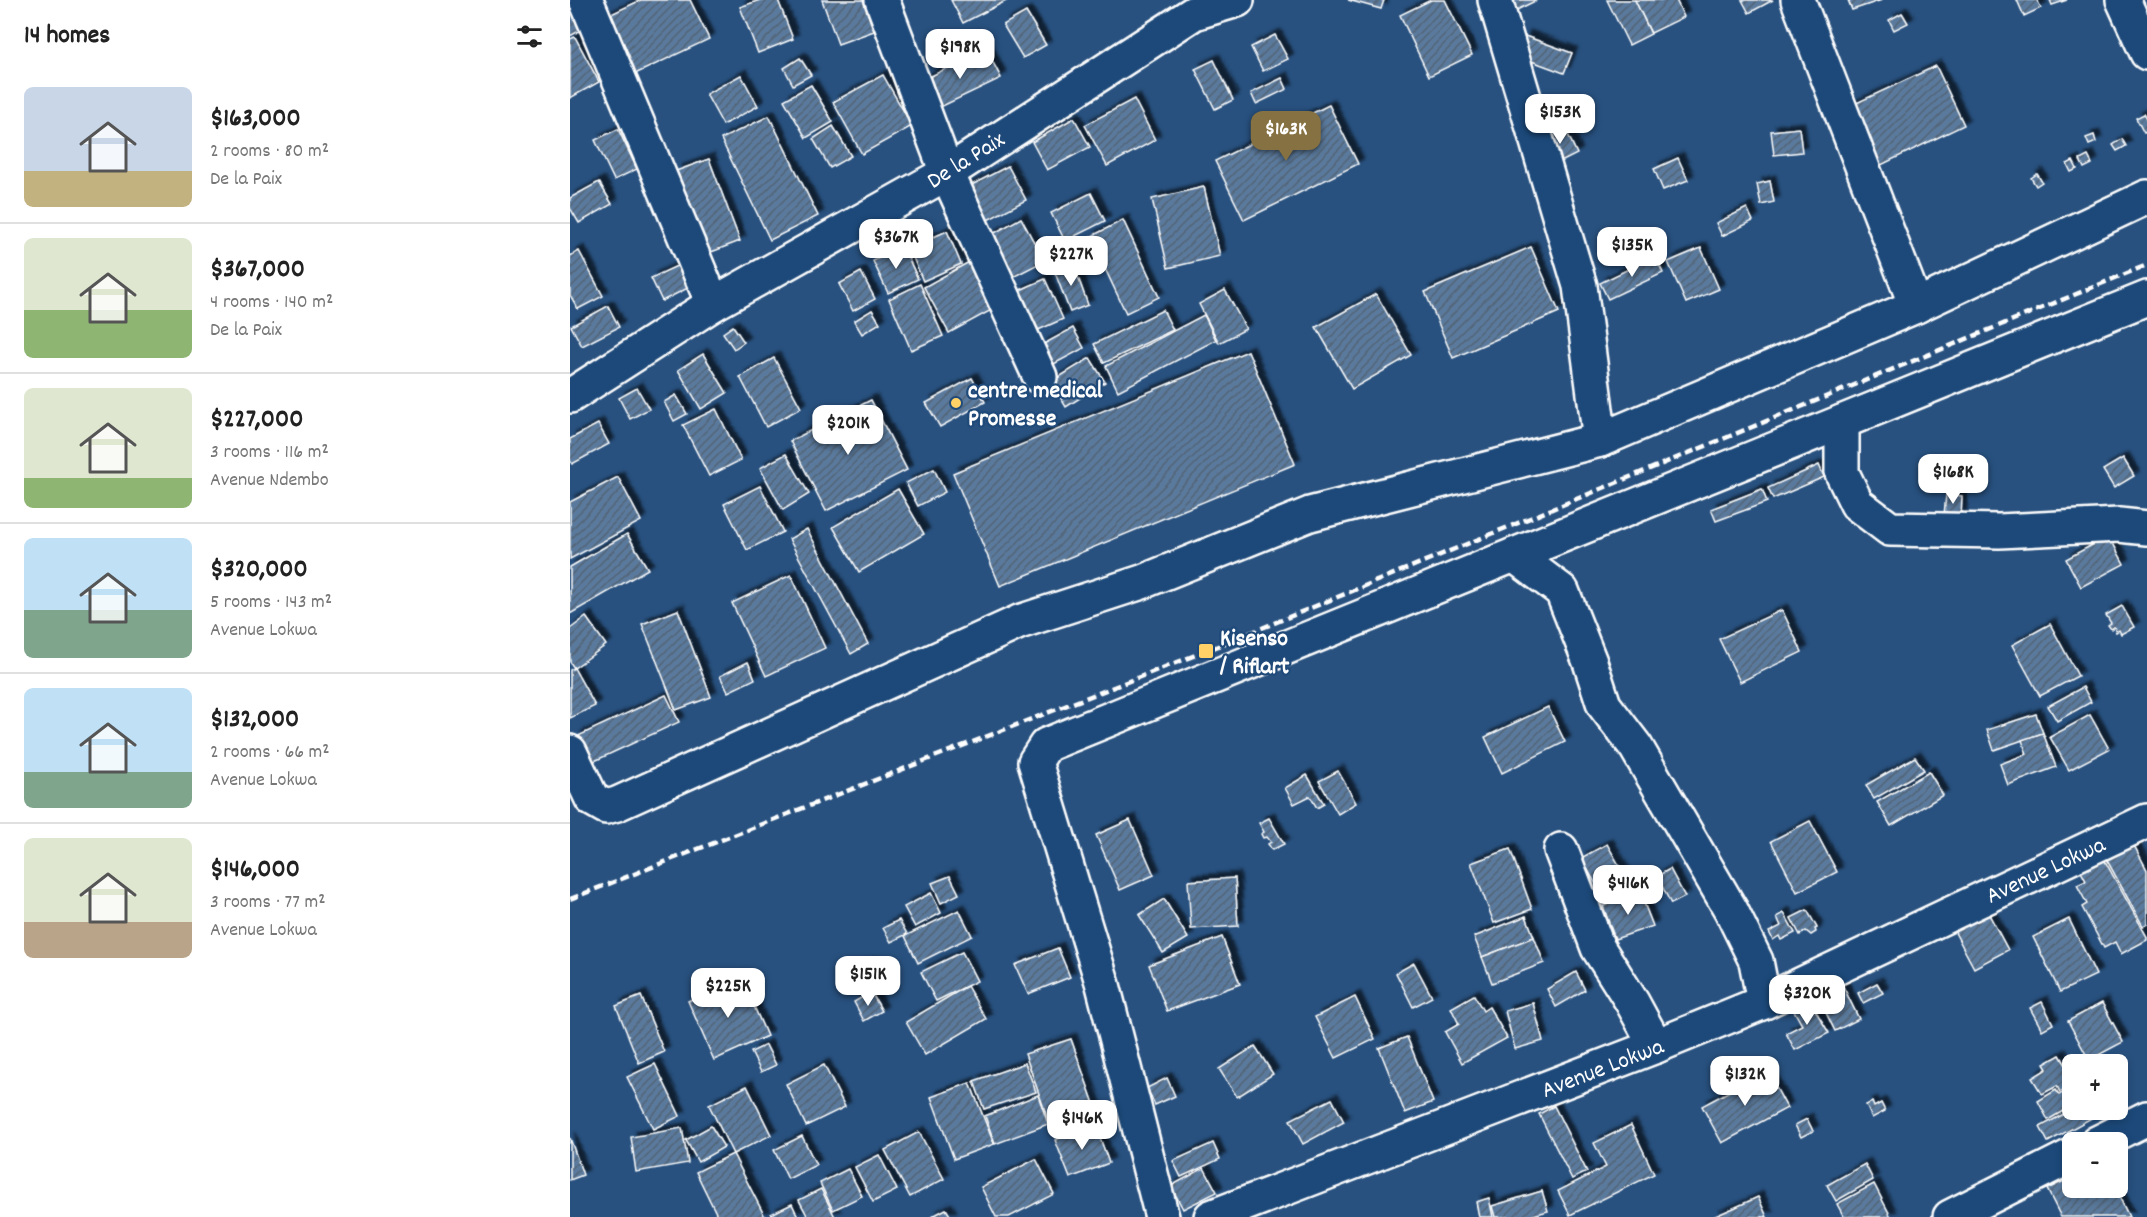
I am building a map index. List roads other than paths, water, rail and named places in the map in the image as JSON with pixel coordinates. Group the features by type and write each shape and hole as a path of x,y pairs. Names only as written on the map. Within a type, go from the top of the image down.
{"street":[{"path":"586,0 712,303"},
{"path":"882,0 947,173 1040,377"},
{"name":"De la Paix","path":"570,396 712,303 947,173 1191,7 1238,0"},
{"path":"1496,0 1580,286 1600,440"},
{"path":"1798,0 1916,306"},
{"path":"2123,0 2147,53"},
{"path":"570,752 592,799 606,807 617,804 1019,622 1142,582 1310,514 1600,440 1916,306 2147,197"},
{"path":"1162,1217 1103,985 1035,762 1046,745 2147,298"},
{"path":"1842,422 1842,473 1857,504 1890,529 1999,531 2119,525 2147,528"},
{"path":"1514,555 1562,591 1604,705 1636,747 1731,910 1756,961 1764,1002"},
{"name":"Avenue Lokwa","path":"1211,1217 1656,1046 1764,1002 2147,820"},
{"path":"1561,850 1598,948 1656,1046"},
{"path":"2119,1132 2147,1118"},
{"path":"1954,1216 2062,1161"}],"railway":[{"path":"570,899 1206,651 2147,265"}],"place":[{"name":"centre medical Promesse","path":"956,403"},
{"name":"Kisenso / Riflart","path":"1206,651"}]}
